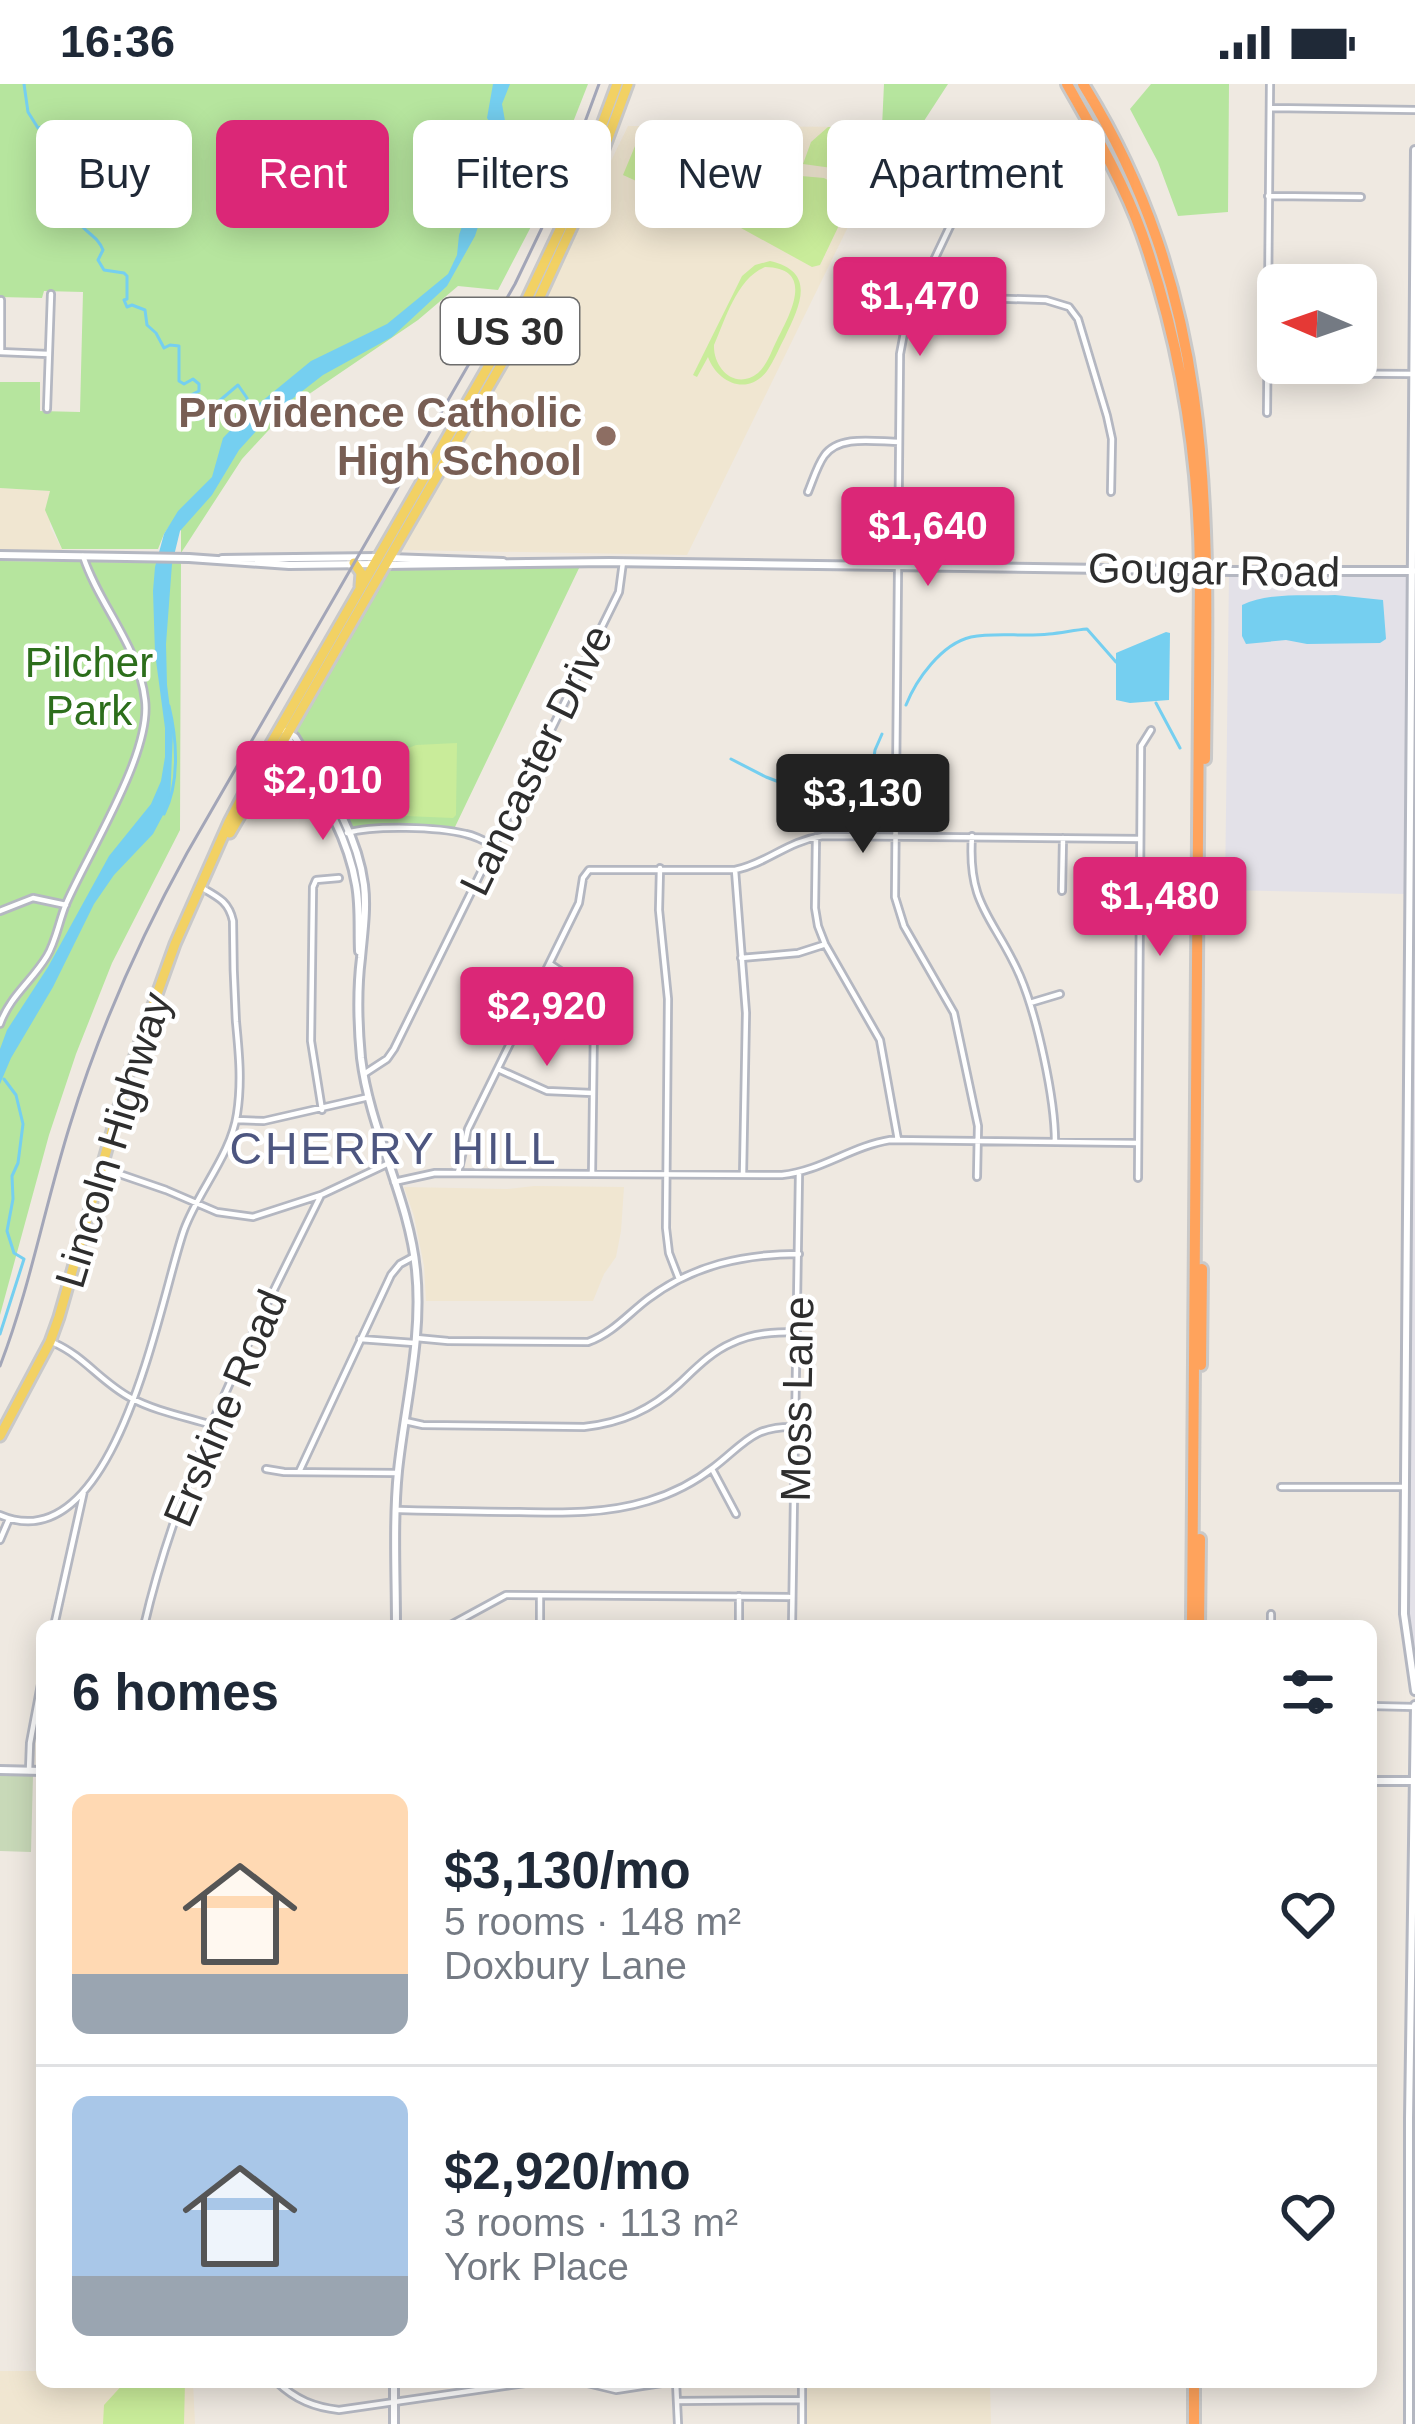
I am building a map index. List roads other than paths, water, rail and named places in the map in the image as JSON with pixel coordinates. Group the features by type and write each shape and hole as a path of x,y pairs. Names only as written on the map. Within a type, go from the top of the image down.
{"highway":[{"path":"1065,84 1121,185 1161,296 1190,424 1199,518 1195,1620"},
{"path":"1083,84 1132,179 1166,265 1184,330 1206,502 1195,1620"},
{"path":"1190,2388 1190,2424"}],"main road":[{"name":"US 30","path":"382,561 536,283 574,200 617,84"},
{"name":"US 30","path":"382,561 537,303 588,193 628,84"},
{"name":"Lincoln Highway","path":"285,730 359,590 382,561"},
{"name":"Lincoln Highway","path":"0,1436 50,1342 153,1001 201,887 241,799 382,561"},
{"path":"355,563 361,573 359,590"}],"street":[{"path":"1267,264 1270,84"},
{"path":"1269,108 1415,110"},
{"path":"1415,150 1404,1614 1415,1691"},
{"path":"1268,196 1361,196"},
{"path":"949,228 902,335 896,905 954,1013 978,1126 977,1178"},
{"path":"47,409 51,294"},
{"path":"917,296 1046,300 1069,307 1078,319 1107,413 1112,440 1111,492"},
{"path":"1,300 0,352 51,354"},
{"path":"1377,374 1413,374"},
{"path":"1267,413 1268,384"},
{"path":"808,492 831,448 848,442 899,442"},
{"name":"Gougar Road","path":"0,555 289,565 382,561"},
{"path":"0,1024 18,990 49,952 127,776 146,718 146,699 134,661 83,556"},
{"name":"Gougar Road","path":"219,560 1414,571"},
{"name":"Lancaster Drive","path":"364,1074 394,1049 619,592 623,562"},
{"path":"285,730 346,833 356,883 364,1074 415,1257 418,1307 398,1473 396,1620"},
{"path":"1138,1178 1141,746 1150,730"},
{"path":"346,833 367,827 453,832 494,846"},
{"path":"972,836 975,891 1030,1003 1055,1142"},
{"path":"815,837 815,908 825,944 880,1040 898,1140"},
{"path":"458,1173 468,1129 579,903 589,870 735,870 815,837 1140,838"},
{"path":"1062,891 1063,838"},
{"path":"660,868 668,999 667,1240 679,1279"},
{"path":"735,870 746,1013 743,1175"},
{"path":"322,1110 310,1026 314,886 322,878 339,878"},
{"path":"0,1515 30,1523 49,1519 85,1489 106,1458 134,1400 195,1203 230,1140 241,1082 233,921 224,900 201,887"},
{"path":"0,911 33,898 66,905"},
{"path":"741,958 805,952 825,944"},
{"path":"550,964 579,985 591,1007 592,1174"},
{"path":"1030,1003 1060,994"},
{"path":"498,1069 547,1091 592,1093"},
{"path":"236,1120 264,1121 369,1097"},
{"path":"394,1182 435,1173 800,1173 866,1145 898,1140 1138,1143"},
{"path":"102,1168 217,1212 254,1217 321,1195 388,1164"},
{"name":"Moss Lane","path":"792,1620 800,1173"},
{"name":"Erskine Road","path":"146,1620 172,1525 212,1425 321,1195"},
{"path":"360,1339 588,1342 603,1337 653,1294 709,1265 741,1257 799,1254"},
{"path":"299,1472 391,1275 415,1257"},
{"path":"405,1421 584,1427 623,1420 658,1402 711,1354 729,1344 768,1333 798,1332"},
{"path":"50,1342 85,1361 134,1400 212,1425"},
{"path":"398,1510 625,1508 671,1493 712,1469 762,1429 796,1427"},
{"path":"266,1469 398,1473"},
{"path":"712,1469 736,1514"},
{"path":"1280,1487 1406,1487"},
{"path":"55,1620 85,1489"},
{"path":"0,1540 9,1519"},
{"path":"459,1620 506,1595 792,1597"},
{"path":"540,1596 540,1620"},
{"path":"739,1620 740,1596"},
{"path":"1271,1614 1271,1620"},
{"path":"1377,1706 1415,1706 1409,2424"},
{"path":"29,1771 36,1711"},
{"path":"0,1770 36,1771"},
{"path":"1377,1781 1414,1780"},
{"path":"284,2388 295,2398 339,2410 493,2388"},
{"path":"394,2388 394,2424"},
{"path":"674,2388 678,2424"},
{"path":"802,2388 802,2424"},
{"path":"678,2401 802,2400"}],"water":[{"path":"493,84 510,84 502,104 505,120 487,118"},
{"path":"461,228 478,228 447,286 392,337 323,375 269,417 180,531 172,564 166,644 173,732 170,802 153,834 94,904 0,1084 0,1049 7,1030 109,856 151,804 161,781 165,728 153,591 164,534 178,511 212,477 223,438 245,415 311,361 387,324 448,274"},
{"path":"1275,596 1383,600 1386,639 1380,643 1286,640 1246,644 1242,636 1242,605"},
{"path":"1170,633 1169,700 1116,700 1116,653"}],"waterway":[{"path":"24,84 28,112 38,128 62,122 67,129 62,132 66,152 73,157 93,150 91,186 77,220 101,245 98,260 104,270 127,276 127,307 145,310 147,325 164,348 179,346 179,381 184,384 193,379 199,384 189,401 198,419 204,417 207,404 218,402 238,385 247,398 249,417"},
{"path":"906,705 931,664 971,637 1087,629 1116,662"},
{"path":"1156,703 1180,748"},
{"path":"164,814 173,789 175,761 169,706"},
{"path":"731,759 808,793 835,798 848,795 871,777 882,734"},
{"path":"0,1334 24,1259 14,1253 7,1231 23,1124 16,1095 4,1079"}],"railway":[{"path":"0,1366 81,1090 137,952 187,853 515,284 559,192 599,84"}],"place":[{"name":"Providence Catholic High School","path":"606,436"}],"district":[{"name":"CHERRY HILL","path":"394,1148"}],"park label":[{"name":"Pilcher Park","path":"89,686"}]}
